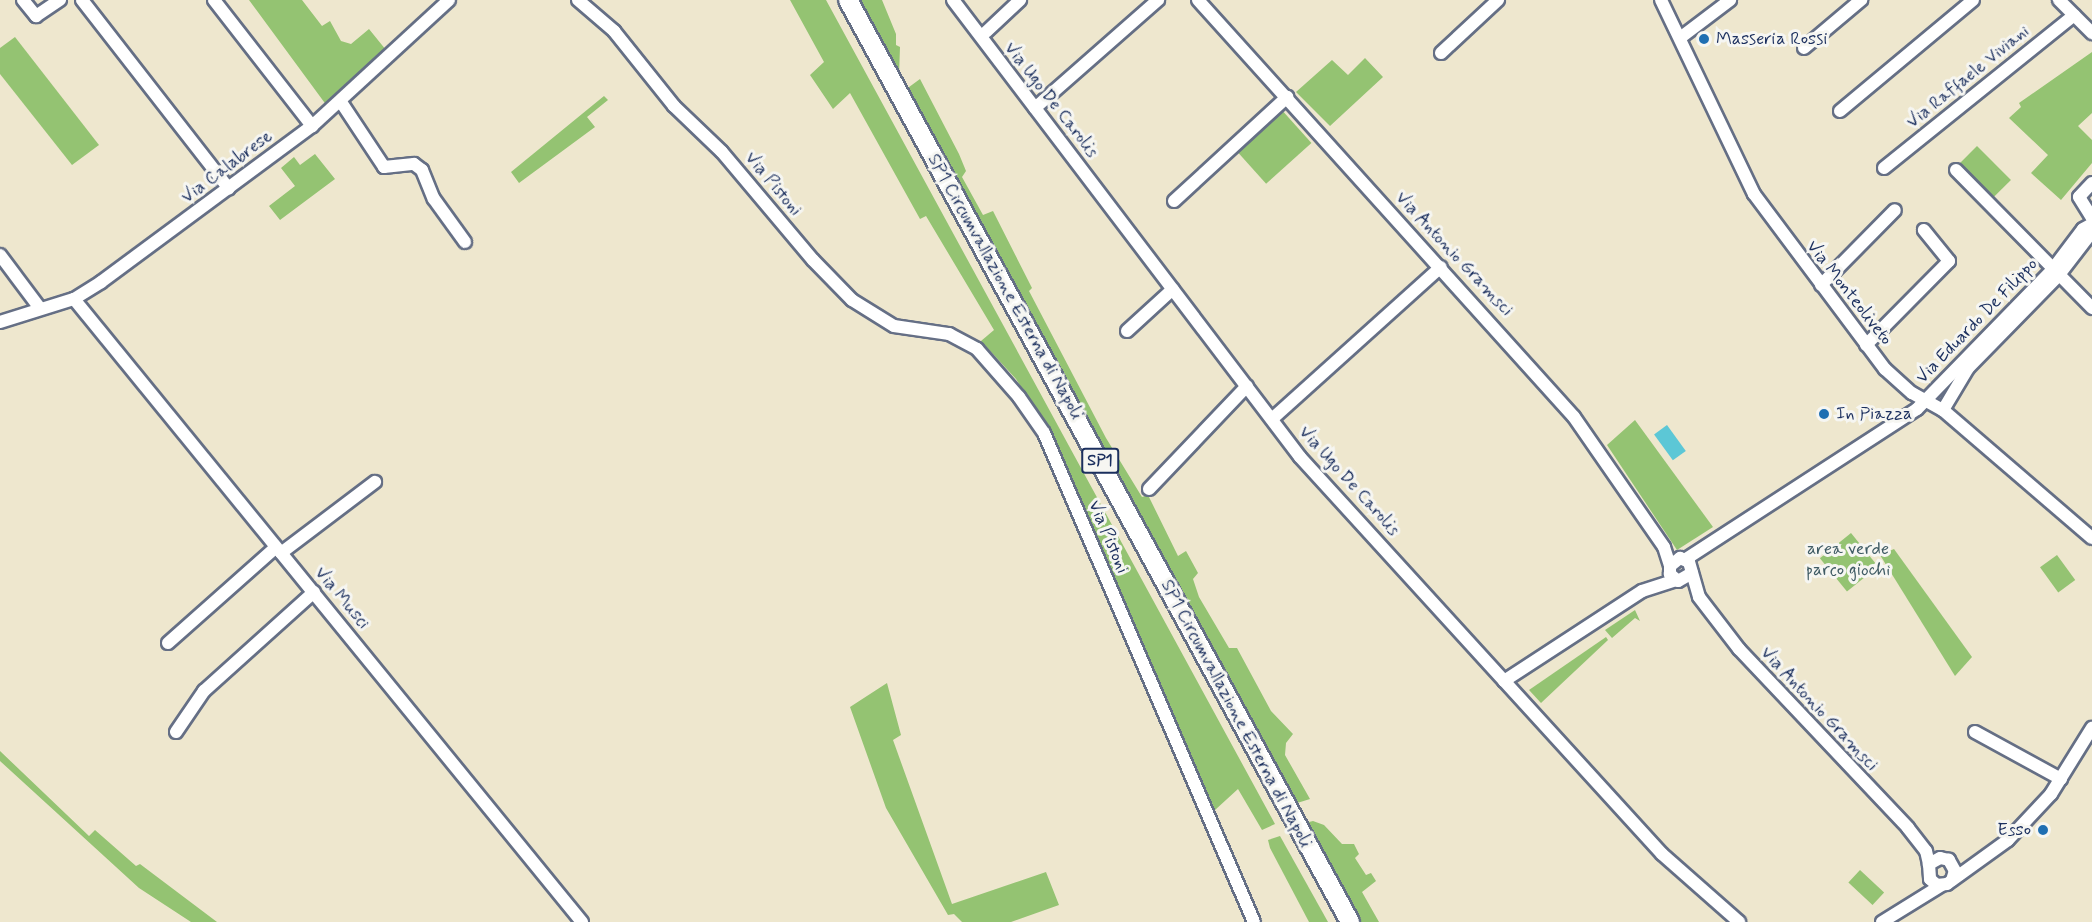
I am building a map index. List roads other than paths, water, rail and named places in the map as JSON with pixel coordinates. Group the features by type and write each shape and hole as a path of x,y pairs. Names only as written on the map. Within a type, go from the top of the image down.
{"highway":[{"name":"SP1 Circumvallazione Esterna di Napoli","path":"835,0 1337,922"},
{"name":"SP1 Circumvallazione Esterna di Napoli","path":"848,0 1350,922"}],"street":[{"path":"23,0 36,16 60,0"},
{"path":"82,0 230,189"},
{"path":"214,0 312,126"},
{"name":"Via Calabrese","path":"0,322 39,307 74,298 230,189 341,102 449,0"},
{"name":"Via Pistoni","path":"578,0 614,31 674,106 722,152 813,260 852,300 894,326 949,334 977,349 1019,397 1044,433 1254,922"},
{"name":"Via Ugo De Carolis","path":"953,0 1300,457 1662,854 1739,922"},
{"path":"986,32 1020,0"},
{"path":"1035,108 1158,0"},
{"name":"Via Antonio Gramsci","path":"1198,0 1574,417 1664,547 1673,574 1700,597 1752,664 1918,840 1948,861"},
{"path":"1441,53 1498,0"},
{"name":"Via Monteoliveto","path":"1661,0 1751,190 1894,380 1943,410 2092,538"},
{"path":"1680,38 1730,0"},
{"path":"1804,48 1861,0"},
{"path":"1840,111 1973,0"},
{"path":"2059,0 2092,33"},
{"name":"Via Raffaele Viviani","path":"1884,168 2074,15"},
{"path":"1174,201 1287,97"},
{"path":"341,102 384,167 414,164 422,170 434,199 465,242"},
{"path":"1956,170 2092,308"},
{"path":"2092,183 2079,197 2092,218"},
{"path":"1821,285 1895,210"},
{"name":"Via Eduardo De Filippo","path":"1687,564 1698,553 1910,415 2055,273 2083,229 2092,224"},
{"path":"1866,345 1950,261 1924,230"},
{"name":"Via Eduardo De Filippo","path":"1943,410 1968,368 2092,232"},
{"path":"0,255 39,307"},
{"path":"1272,419 1441,267"},
{"path":"1127,331 1173,289"},
{"name":"Via Musci","path":"74,298 582,922"},
{"path":"1149,489 1246,386"},
{"path":"168,643 279,550 375,482"},
{"name":"Via Antonio Gramsci","path":"1664,547 1687,564 1700,597"},
{"path":"1673,574 1687,564"},
{"path":"1504,681 1687,564"},
{"path":"176,732 204,691 314,592"},
{"path":"1882,922 1916,898 1947,883 1979,862 2030,820 2061,779 2092,728"},
{"path":"1975,732 2061,779"},
{"name":"Via Antonio Gramsci","path":"1918,840 1928,869"},
{"path":"1916,898 1928,869 1948,861 1979,862"},
{"path":"1947,883 1948,861"},
{"path":"1928,869 1933,883 1947,883"}],"water":[{"path":"1667,425 1686,451 1673,460 1654,434"}],"place":[{"name":"Masseria Rossi","path":"1704,39"},
{"name":"In Piazza","path":"1824,414"},
{"name":"Esso","path":"2043,830"}],"park label":[{"name":"area verde parco giochi","path":"1848,560"}]}
